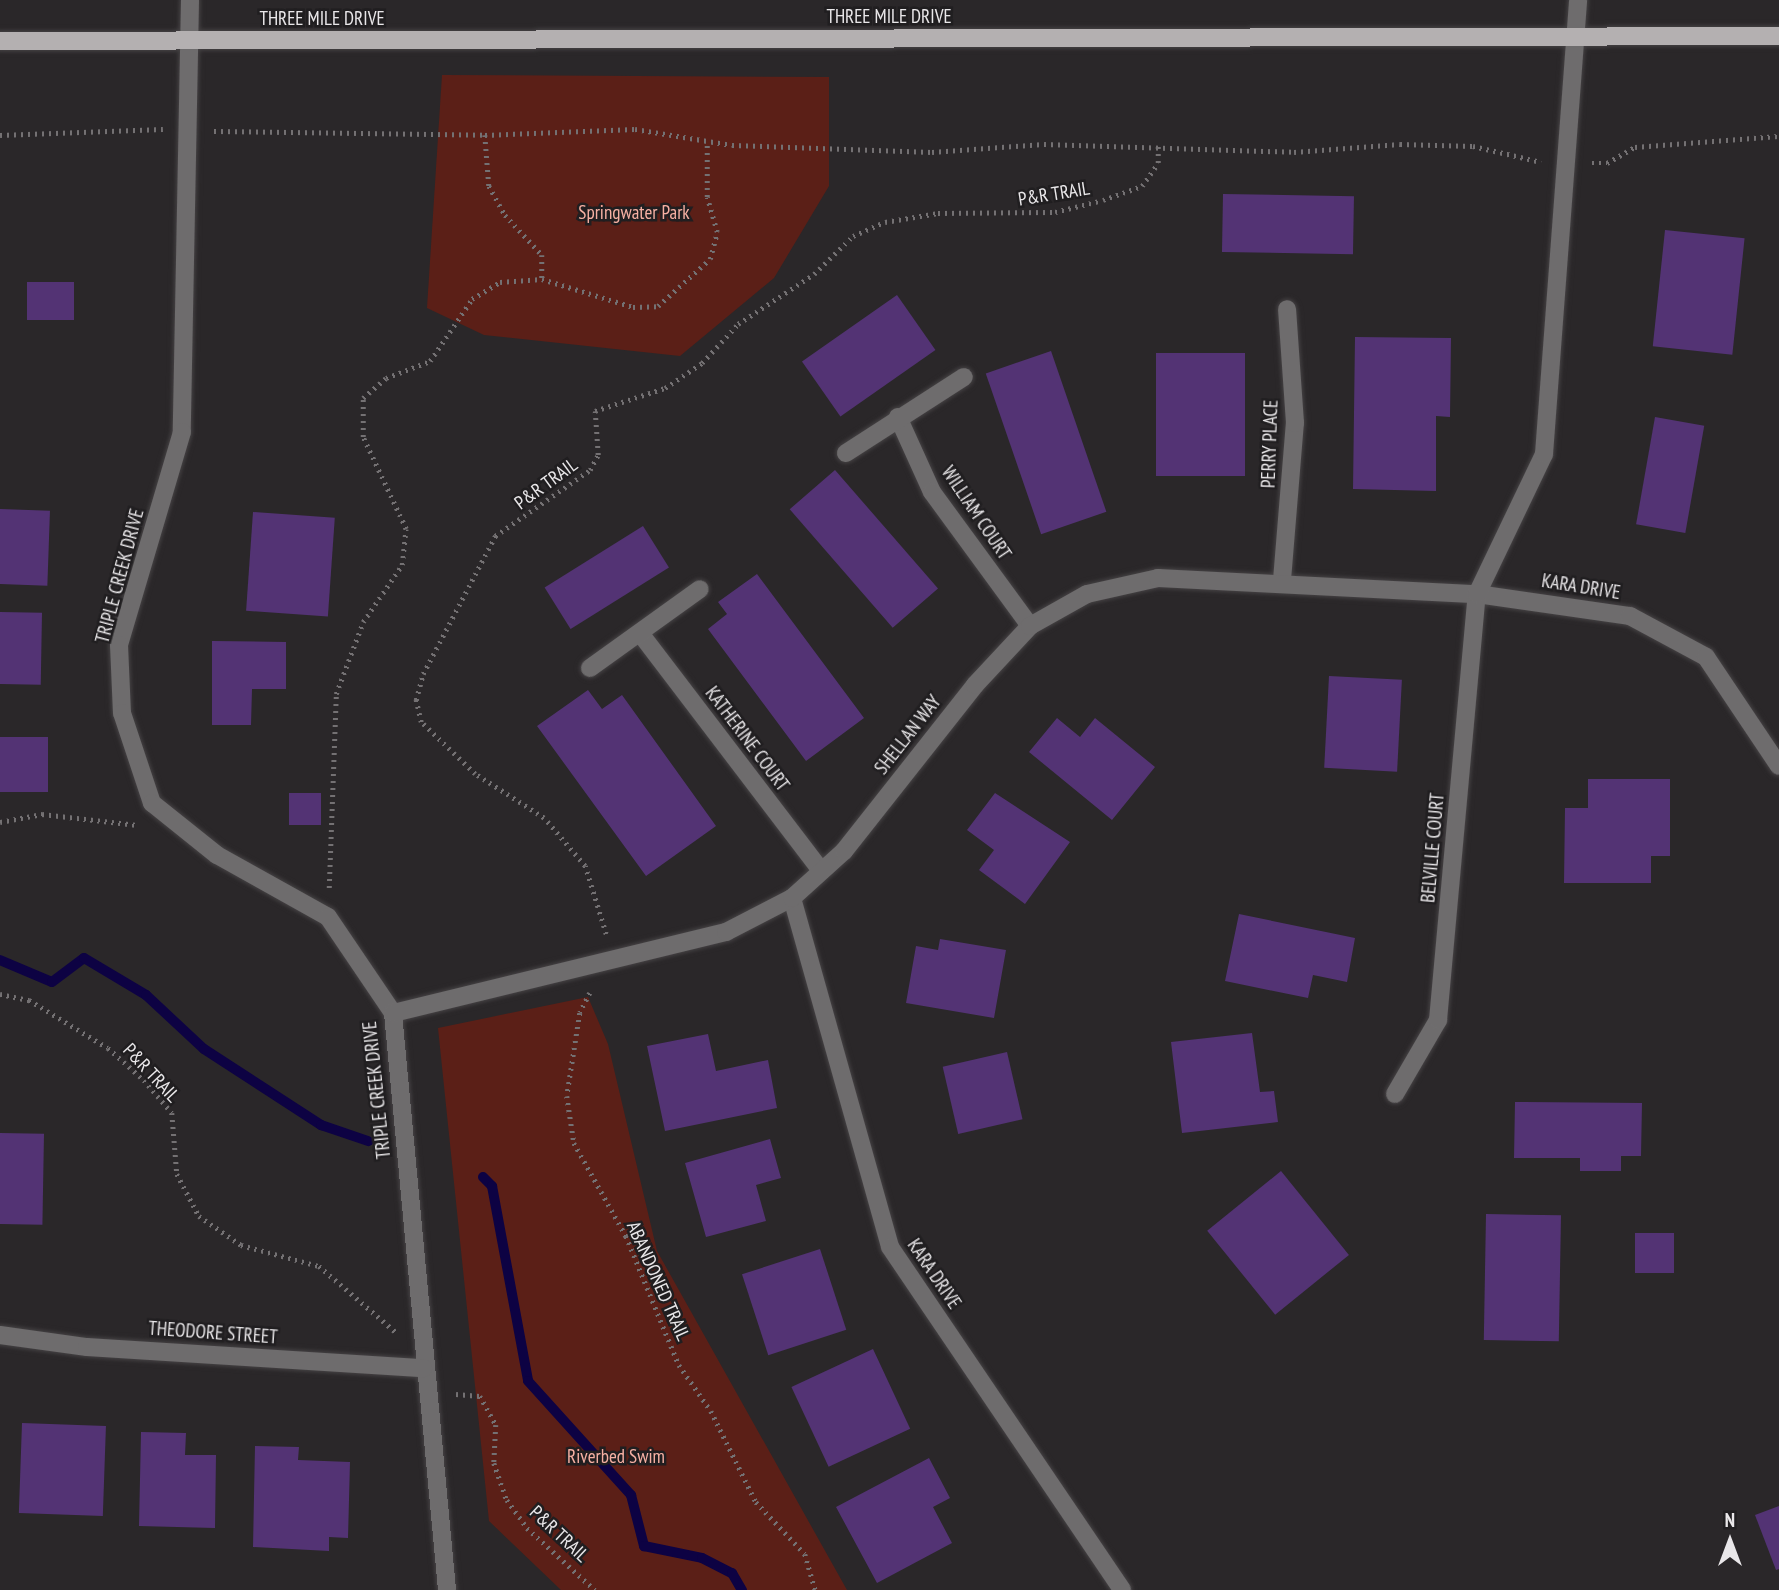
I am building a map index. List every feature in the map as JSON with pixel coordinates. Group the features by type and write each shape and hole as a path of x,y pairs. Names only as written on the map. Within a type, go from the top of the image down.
{"main road":[{"name":"THREE MILE DRIVE","path":"0,41 1779,36"}],"street":[{"name":"TRIPLE CREEK DRIVE","path":"190,0 192,41 182,432 119,645 122,713 152,803 217,855 328,918 393,1013 423,1368 451,1580 447,1590"},
{"path":"1477,594 1544,454 1578,36 1578,0"},
{"name":"PERRY PLACE","path":"1282,580 1295,423 1287,309"},
{"path":"845,453 964,377"},
{"name":"WILLIAM COURT","path":"898,418 932,492 1030,626"},
{"name":"SHELLAN WAY","path":"393,1013 726,932 792,898 821,871 1030,626 1087,594 1158,578 1282,580 1477,594"},
{"path":"590,668 700,589"},
{"name":"KARA DRIVE","path":"1477,594 1630,615 1706,657 1779,766"},
{"name":"BELVILLE COURT","path":"1395,1094 1438,1020 1477,594"},
{"name":"KATHERINE COURT","path":"640,633 821,871"},
{"name":"KARA DRIVE","path":"792,898 890,1247 1122,1590"},
{"name":"THEODORE STREET","path":"0,1335 87,1347 423,1368"}],"path":[{"path":"0,135 190,130 485,135 635,129 707,141 932,152 1158,146 1294,152 1473,146 1521,160 1568,164 1607,163 1635,147 1684,140 1779,136"},
{"path":"485,135 489,186 505,215 542,255 542,279"},
{"path":"328,918 336,694 363,622 402,565 406,529 363,437 363,398 386,379 430,361 472,299 500,282 542,279 633,307 658,306 691,281 710,259 717,232 708,197 707,141"},
{"name":"P&R TRAIL","path":"609,961 600,901 585,866 544,818 475,774 421,722 416,700 423,674 495,536 590,470 598,455 595,411 665,388 702,363 738,324 814,274 853,236 885,222 938,213 1055,212 1103,200 1142,186 1158,163 1158,146"},
{"path":"0,822 42,814 135,826 172,818"},
{"name":"ABANDONED TRAIL","path":"609,961 580,1013 568,1096 574,1143 626,1236 679,1365 711,1411 756,1502 805,1554 815,1590"},
{"name":"P&R TRAIL","path":"0,994 51,1014 108,1048 144,1080 172,1113 177,1174 199,1216 241,1245 319,1266 363,1298 392,1332 421,1344"},
{"name":"P&R TRAIL","path":"427,1396 480,1396 496,1425 494,1463 506,1500 527,1528 595,1590"}],"green space":[{"name":"Springwater Park","path":"442,75 829,77 829,186 774,278 680,356 484,335 427,308"},
{"name":"Riverbed Swim","path":"588,997 608,1044 657,1251 847,1590 561,1590 489,1521 438,1028"}],"building":[{"path":"1223,194 1354,196 1353,254 1222,252"},
{"path":"1665,230 1745,238 1732,355 1653,346"},
{"path":"27,282 74,282 74,320 27,320"},
{"path":"897,295 935,350 840,416 802,362"},
{"path":"1355,337 1451,338 1450,417 1436,416 1436,491 1353,489"},
{"path":"1051,351 1106,512 1041,534 986,373"},
{"path":"1156,353 1245,353 1245,476 1156,476"},
{"path":"1655,417 1704,426 1685,533 1636,524"},
{"path":"835,470 938,588 893,628 790,509"},
{"path":"0,509 50,511 47,586 0,584"},
{"path":"253,512 335,518 328,616 246,611"},
{"path":"643,526 669,568 571,629 545,587"},
{"path":"757,574 864,718 806,761 708,629 727,614 718,602"},
{"path":"0,612 42,613 41,685 0,684"},
{"path":"212,641 286,642 286,689 252,689 251,725 212,725"},
{"path":"1329,676 1402,680 1397,772 1324,768"},
{"path":"588,690 602,709 622,695 716,826 646,876 537,726"},
{"path":"1057,718 1080,737 1095,718 1155,767 1112,820 1029,752"},
{"path":"0,737 48,737 48,792 0,792"},
{"path":"1588,779 1670,779 1670,856 1651,856 1651,883 1564,883 1565,808 1588,808"},
{"path":"289,793 321,793 321,825 289,825"},
{"path":"995,793 1070,842 1025,904 979,870 994,850 967,830"},
{"path":"1239,914 1355,938 1347,982 1313,975 1308,998 1225,981"},
{"path":"940,939 1006,950 994,1018 906,1003 916,946 938,950"},
{"path":"1252,1033 1260,1092 1274,1091 1278,1122 1182,1133 1171,1042"},
{"path":"708,1034 716,1071 768,1060 777,1108 665,1131 647,1046"},
{"path":"1007,1052 1023,1119 958,1134 943,1067"},
{"path":"1515,1102 1642,1103 1641,1156 1621,1156 1621,1171 1580,1171 1580,1158 1514,1158"},
{"path":"0,1133 44,1134 42,1225 0,1224"},
{"path":"770,1139 781,1178 756,1185 766,1221 706,1237 685,1163"},
{"path":"1281,1171 1349,1255 1275,1315 1207,1231"},
{"path":"1486,1214 1561,1215 1559,1341 1484,1340"},
{"path":"1635,1233 1674,1233 1674,1273 1635,1273"},
{"path":"820,1249 846,1330 768,1355 742,1274"},
{"path":"873,1349 910,1429 829,1467 791,1387"},
{"path":"22,1423 106,1426 103,1516 19,1513"},
{"path":"141,1432 186,1433 185,1455 216,1455 215,1528 139,1526"},
{"path":"255,1446 299,1447 298,1460 350,1462 348,1538 329,1537 329,1551 253,1547"},
{"path":"929,1458 950,1498 933,1507 952,1543 877,1583 836,1507"},
{"path":"1779,1506 1779,1569 1776,1570 1755,1515"}],"waterway":[{"path":"0,960 52,982 84,958 146,995 204,1049 321,1125 368,1141"},
{"path":"483,1177 492,1186 528,1381 631,1495 644,1546 702,1558 732,1573 742,1590"}]}
